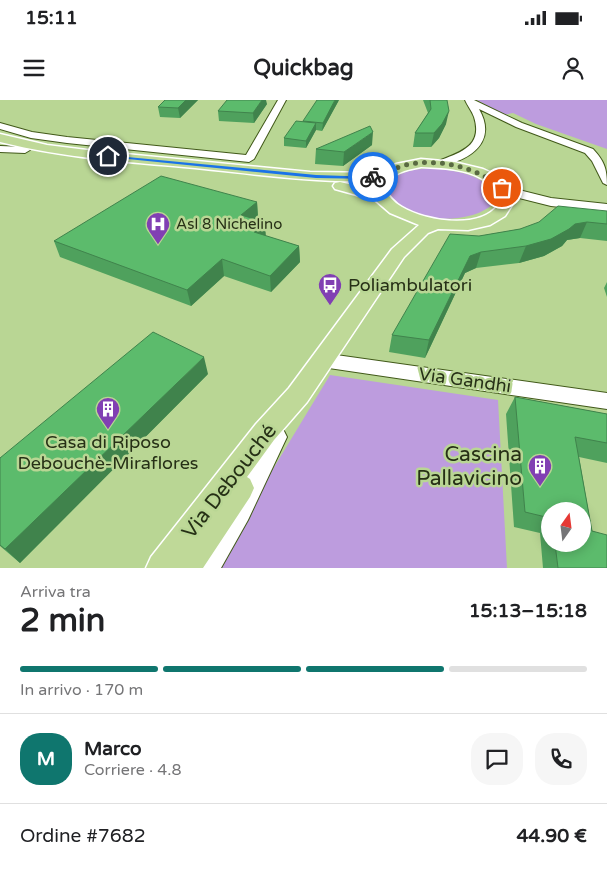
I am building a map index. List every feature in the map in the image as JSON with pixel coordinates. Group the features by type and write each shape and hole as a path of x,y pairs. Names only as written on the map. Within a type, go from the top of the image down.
{"main road":[{"path":"0,138 61,150 263,171 344,178 381,177"},
{"path":"0,144 60,156 325,183 379,196"},
{"path":"440,164 475,171 490,178 504,198 496,216 480,222 459,224 436,223 404,215 386,204 379,196 376,187 381,177 389,171 404,166 440,164"},
{"name":"Via Debouché","path":"398,253 404,215"},
{"name":"Via Debouché","path":"184,568 276,437 298,395 398,253 422,230 436,223"},
{"name":"Via Debouché","path":"162,568 265,432 298,395"}],"street":[{"path":"226,167 249,159 282,100"},
{"path":"440,164 470,152 480,136 480,117 468,100"},
{"path":"468,100 519,125 602,157 607,181"},
{"path":"0,126 31,135 67,140 249,159 263,171"},
{"path":"0,149 25,150"},
{"path":"470,152 475,171"},
{"path":"504,198 607,208"},
{"name":"Via Gandhi","path":"322,360 607,401"},
{"path":"206,568 239,512 276,437"}],"shaded area":[{"path":"477,100 607,100 607,149 536,124 513,113 504,115"},
{"path":"429,168 460,172 480,180 488,186 492,194 493,204 482,211 452,219 419,215 404,209 393,200 387,188 390,182 405,172"},
{"path":"330,375 498,400 507,568 213,568"}],"building":[{"path":"165,100 186,100 178,108 158,107"},
{"path":"227,100 262,100 253,113 218,111"},
{"path":"317,100 335,100 323,123 303,121"},
{"path":"430,100 447,100 449,111 442,124 434,133 415,133 431,109"},
{"path":"296,121 316,123 306,141 284,138"},
{"path":"370,126 373,132 344,152 316,149"},
{"name":"Asl 8 Nichelino","path":"161,176 257,202 241,215 265,222 254,232 299,246 270,276 222,259 187,290 54,241"},
{"path":"558,206 607,211 607,224 587,222 575,224 551,239 526,246 481,252 470,256 429,340 392,335 450,234 479,236 520,229 539,222"},
{"name":"Casa di Riposo Debouchè-Miraflores","path":"153,332 204,357 5,549 0,545 0,458"},
{"name":"Cascina Pallavicino","path":"515,397 607,414 607,443 575,437 587,502 541,502 541,516 525,512"},
{"name":"Cascina Pallavicino","path":"591,525 592,531 607,535 607,568 558,568 556,552 591,552"}],"way so far":[{"path":"373,177 381,177 389,171 404,166 421,163 440,164 458,166 475,171 490,178 502,188"}],"place":[{"name":"Asl 8 Nichelino","path":"158,245"},
{"name":"Poliambulatori","path":"330,306"},
{"name":"Casa di Riposo Debouchè-Miraflores","path":"108,430"},
{"name":"Cascina Pallavicino","path":"540,487"}],"route":[{"path":"108,156 316,176 344,178 373,177"}]}
